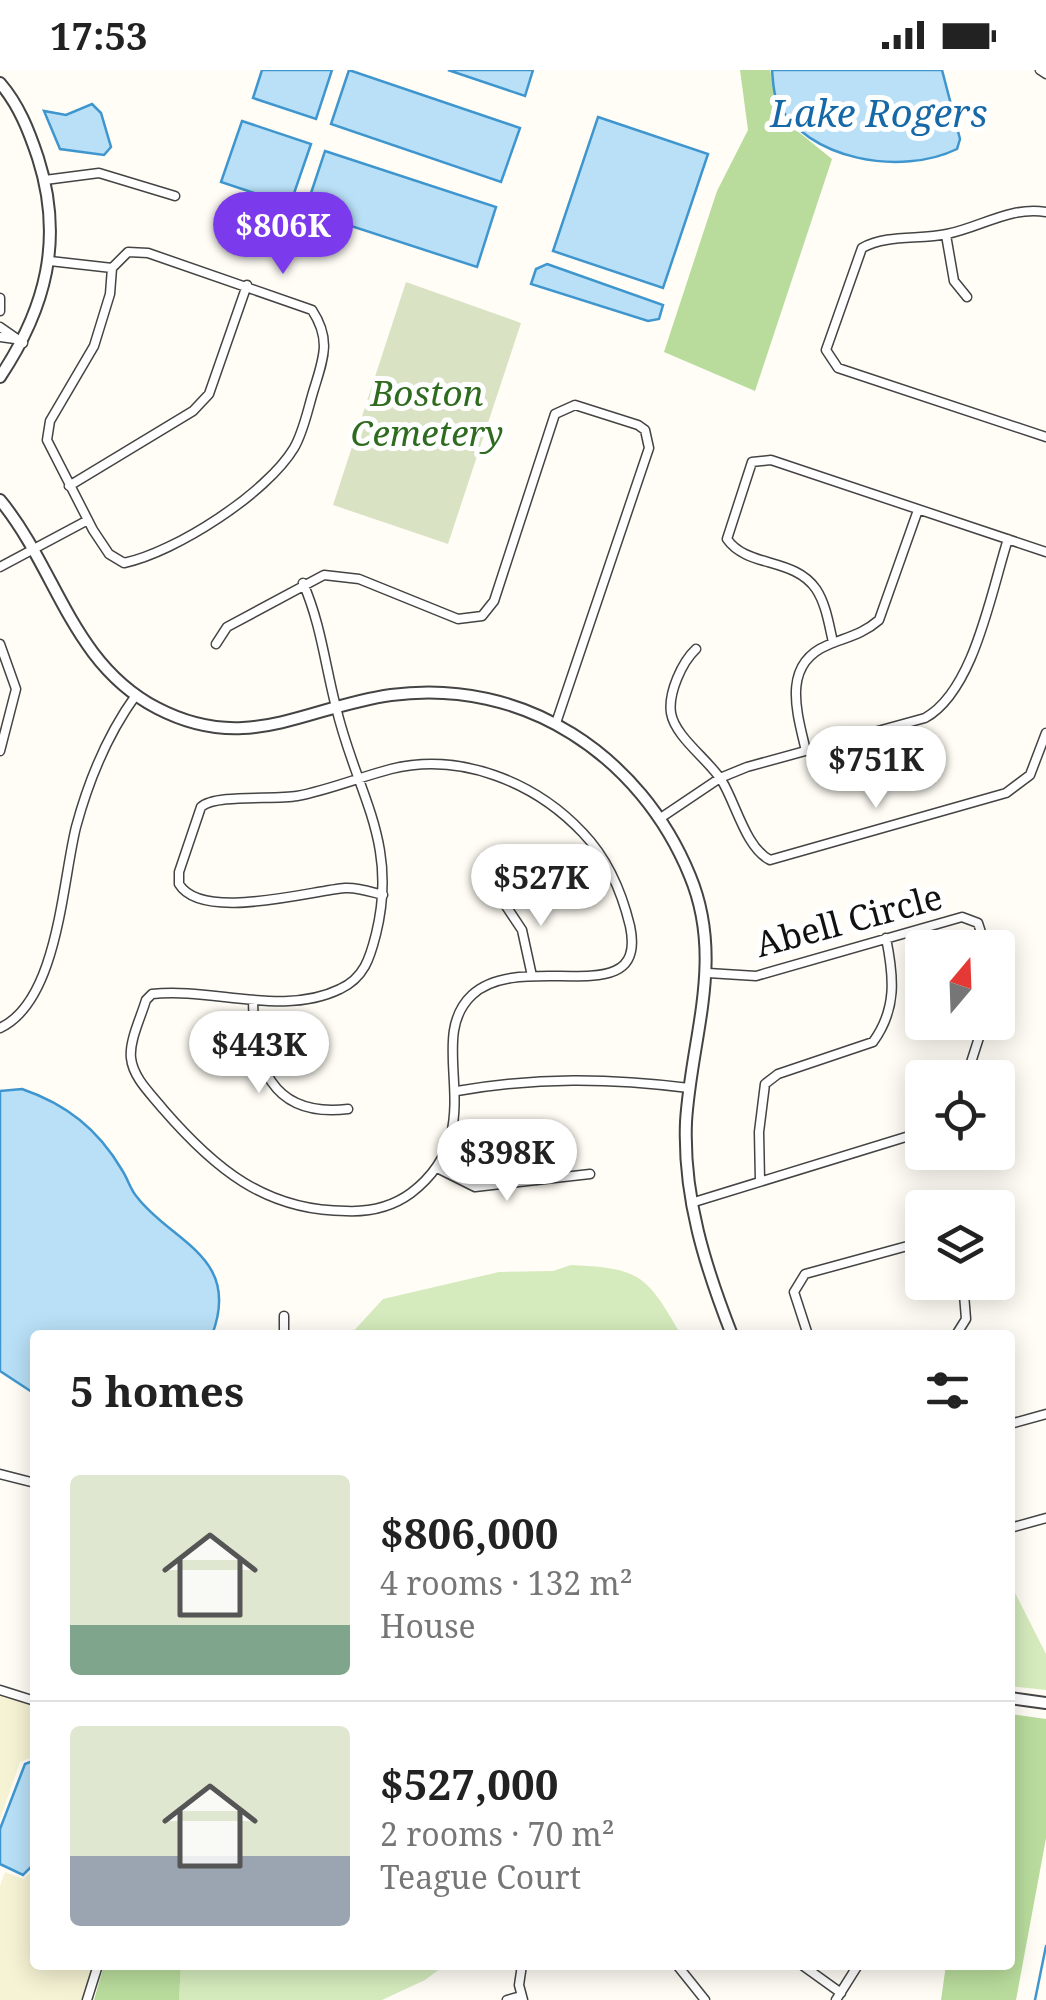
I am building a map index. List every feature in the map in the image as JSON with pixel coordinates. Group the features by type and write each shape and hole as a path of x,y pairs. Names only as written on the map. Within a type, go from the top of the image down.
{"street":[{"path":"0,83 19,110 45,180 51,216 50,260 40,302 0,377"},
{"path":"45,180 99,172 175,196"},
{"path":"1046,212 1025,209 946,234 874,241 862,248 826,350 828,360 838,368 1046,438"},
{"path":"946,234 954,281 967,296"},
{"path":"128,252 148,253 247,285 312,310 325,330 326,353 295,446 264,486 158,552 124,563 109,554 47,440 50,421 94,346 110,294 112,268 128,252"},
{"path":"50,260 112,268"},
{"path":"69,486 194,411 208,394 247,285"},
{"path":"0,298 0,311"},
{"path":"0,326 19,341"},
{"path":"0,338 19,341"},
{"path":"216,644 227,627 324,575 343,575 458,618 482,616 494,600 560,408 575,405 638,425 646,430 649,448 556,724"},
{"path":"834,642 821,598 808,580 790,568 741,553 727,538 746,470 752,462 770,460 1046,552"},
{"path":"0,500 84,646 136,694 178,717 220,727 290,724 388,696 441,693 498,700 556,724 610,758 662,817 701,910 708,973 689,1088 686,1162 706,1268 730,1330"},
{"path":"806,751 794,690 810,656 868,630 879,620 918,510"},
{"path":"0,567 88,520"},
{"path":"662,817 720,778 941,710 962,678 1008,539"},
{"path":"303,583 318,616 336,710 360,780 382,848 383,895 369,961 347,985 313,996 253,1000 152,994 141,1014 130,1058 134,1069 206,1156 258,1193 328,1212 384,1208 410,1194 437,1168 456,1125 452,1048 466,1002 493,981 532,976 613,975 632,960 634,948 626,909 610,870 589,839 540,796 478,770 421,765 360,780 297,796 207,802 185,856 179,884 194,897 238,902 290,899 344,888 383,895"},
{"path":"0,644 16,689 0,751"},
{"path":"696,649 686,659 670,710 676,726 720,778 757,850 770,860 1006,793 1030,775 1046,733"},
{"path":"0,1028 25,1011 34,997 56,927 83,804 113,726 136,694"},
{"path":"502,900 522,930 532,976"},
{"name":"Abell Circle","path":"915,930 962,917 978,923 980,930"},
{"name":"Abell Circle","path":"708,973 756,976 905,933"},
{"path":"760,1181 759,1132 766,1084 778,1074 873,1042 882,1029 894,984 886,938"},
{"path":"253,1000 256,1056 275,1086 314,1109 348,1109"},
{"path":"457,1091 520,1080 580,1077 689,1088"},
{"path":"692,1203 905,1137"},
{"path":"437,1168 475,1188 590,1174"},
{"path":"806,1330 794,1292 806,1274 905,1247"},
{"path":"959,1330 966,1320 964,1300"},
{"path":"284,1316 284,1330"},
{"path":"1015,1423 1046,1414"},
{"path":"0,1474 30,1482"},
{"path":"1015,1527 1046,1518"},
{"path":"0,1690 30,1699"},
{"path":"1015,1699 1046,1702"},
{"path":"88,2000 97,1970"},
{"path":"506,2000 522,1998 522,1970"},
{"path":"681,1970 705,2000"},
{"path":"808,1970 838,1997 855,1970"}],"shaded area":[{"path":"0,1695 30,1704 30,1758 20,1762 0,1819"},
{"path":"5,1872 23,1879 30,1873 30,1970 92,1970 83,2000 0,2000 0,1886"}],"green space":[{"path":"740,70 770,70 780,117 832,159 755,391 664,352 717,191 748,130"},
{"name":"Boston Cemetery","path":"406,282 521,323 448,544 333,505"},
{"path":"571,1265 627,1273 649,1287 678,1330 355,1330 383,1299 499,1272 553,1271"},
{"path":"1015,1593 1046,1654 1046,1690 1015,1687"},
{"path":"1015,1715 1046,1719 1046,1838 1016,2000 941,2000 945,1970 1015,1970"},
{"path":"103,1970 181,1970 179,2000 94,2000"},
{"path":"181,1970 438,1970 382,2000 179,2000"}],"water":[{"path":"262,70 332,70 316,119 253,98"},
{"path":"349,70 520,128 501,182 331,124"},
{"path":"448,70 533,70 525,96"},
{"name":"Lake Rogers","path":"772,70 942,70 960,139 957,149 910,161 857,158 832,150 791,121 777,101"},
{"path":"92,104 101,113 111,147 104,155 60,149 44,111 66,115"},
{"path":"598,117 708,154 663,288 553,251"},
{"path":"242,121 311,144 290,205 221,182"},
{"path":"325,151 496,207 477,267 305,211"},
{"path":"547,264 663,305 659,319 648,321 531,284 536,269"},
{"path":"22,1089 53,1102 80,1120 102,1142 137,1197 210,1268 218,1286 219,1308 213,1330 30,1330 30,1391 0,1371 0,1091"},
{"path":"30,1762 30,1868 23,1875 0,1864 0,1829 25,1764"}],"waterway":[{"path":"1035,2000 1046,1946"}]}
